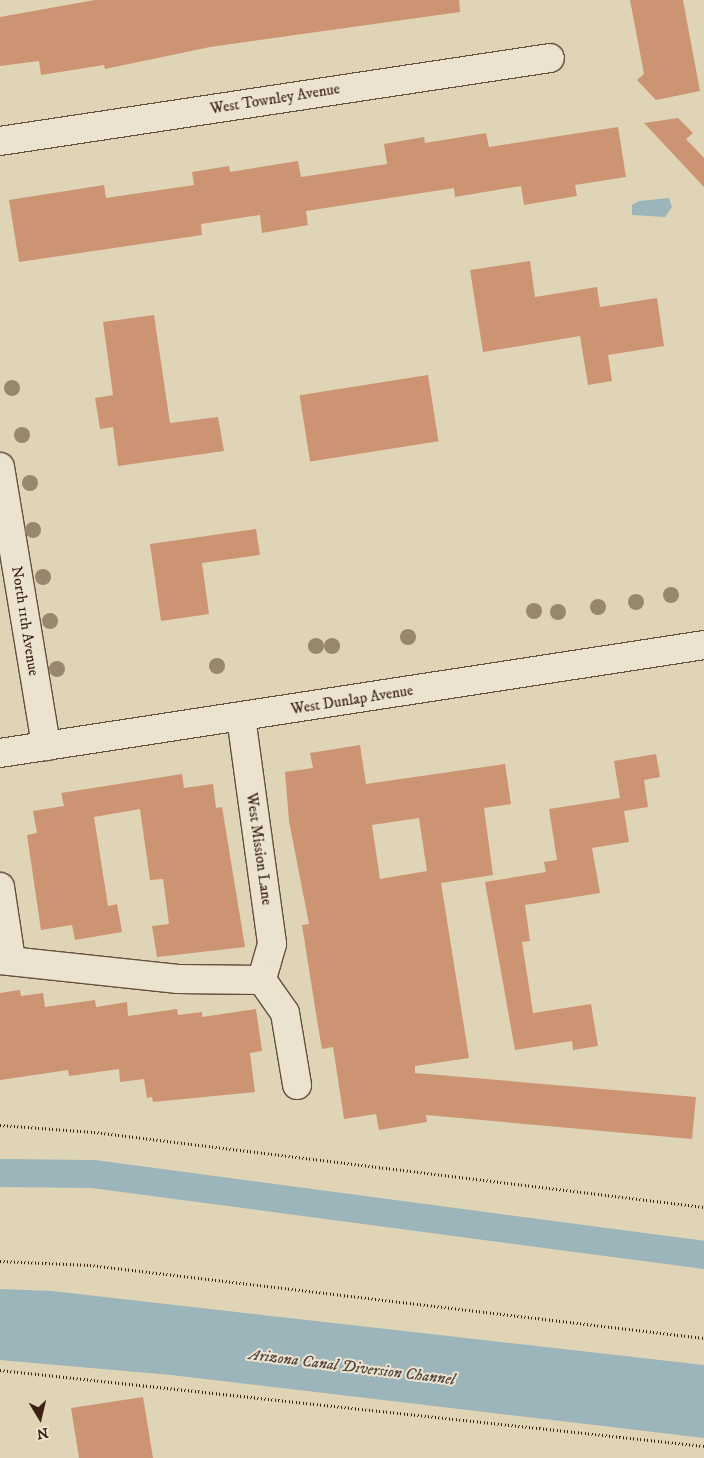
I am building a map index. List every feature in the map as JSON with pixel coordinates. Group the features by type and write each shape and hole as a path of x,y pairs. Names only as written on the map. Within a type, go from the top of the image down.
{"street":[{"name":"West Townley Avenue","path":"0,141 550,58"},
{"name":"North 11th Avenue","path":"0,467 46,746"},
{"name":"West Dunlap Avenue","path":"0,753 704,645"},
{"name":"West Mission Lane","path":"241,717 272,944 262,980"},
{"path":"0,887 5,960 178,979 262,980 285,1013 297,1085"}],"path":[{"path":"0,1124 104,1133 704,1207"},
{"path":"0,1261 90,1265 704,1338"},
{"path":"0,1370 704,1446"}],"water":[{"path":"669,198 672,207 665,217 632,215 632,205 639,201"},
{"name":"Arizona Canal Diversion Channel","path":"0,1289 52,1291 704,1365 704,1438 171,1375 0,1360"}],"building":[{"path":"95,0 459,0 460,12 210,47 105,69 104,65 41,75 39,61 0,66 0,17"},
{"path":"630,0 683,0 700,91 656,100 637,80 644,74"},
{"path":"678,118 693,133 686,139 704,158 704,187 644,123"},
{"path":"618,127 626,177 575,185 577,196 524,205 521,186 455,197 454,188 306,211 308,225 262,233 260,215 201,224 202,235 19,262 9,200 104,185 106,198 194,185 192,172 229,166 230,172 298,161 301,177 387,164 384,144 424,137 425,143 486,133 489,147"},
{"path":"530,261 535,297 597,287 600,307 657,298 664,346 608,355 612,381 588,385 580,336 483,352 470,270"},
{"path":"154,315 170,423 218,417 224,451 118,466 113,427 100,429 95,398 113,395 103,322"},
{"path":"428,375 438,441 310,462 300,395"},
{"path":"256,529 260,555 202,563 209,614 161,621 150,544"},
{"path":"360,745 366,784 505,764 511,804 484,808 493,875 441,883 469,1058 415,1066 415,1073 696,1097 692,1139 426,1115 427,1122 379,1130 376,1114 344,1119 333,1047 322,1049 302,925 309,924 289,821 285,772 313,768 310,753","holes":["419,818 427,871 380,879 372,825"]},
{"path":"656,754 660,777 644,780 648,807 624,811 629,842 592,848 600,893 525,905 530,941 522,942 533,1013 591,1004 598,1046 573,1050 572,1041 515,1050 485,882 546,872 544,862 557,860 549,809 620,798 614,761"},
{"path":"182,774 184,788 213,784 216,808 222,807 245,947 157,957 152,926 169,924 163,879 150,880 140,809 94,817 108,906 117,904 122,932 75,940 72,925 41,930 27,835 37,833 33,811 64,806 61,793"},
{"path":"20,990 21,996 43,993 45,1007 95,1000 96,1007 127,1002 128,1016 177,1009 178,1015 202,1012 202,1017 256,1009 262,1051 250,1053 255,1092 153,1102 152,1097 147,1098 144,1079 120,1082 119,1069 69,1076 68,1070 0,1080 0,993"},
{"path":"143,1397 153,1458 79,1458 71,1408"}],"waterway":[{"path":"0,1173 93,1174 704,1255"}]}
